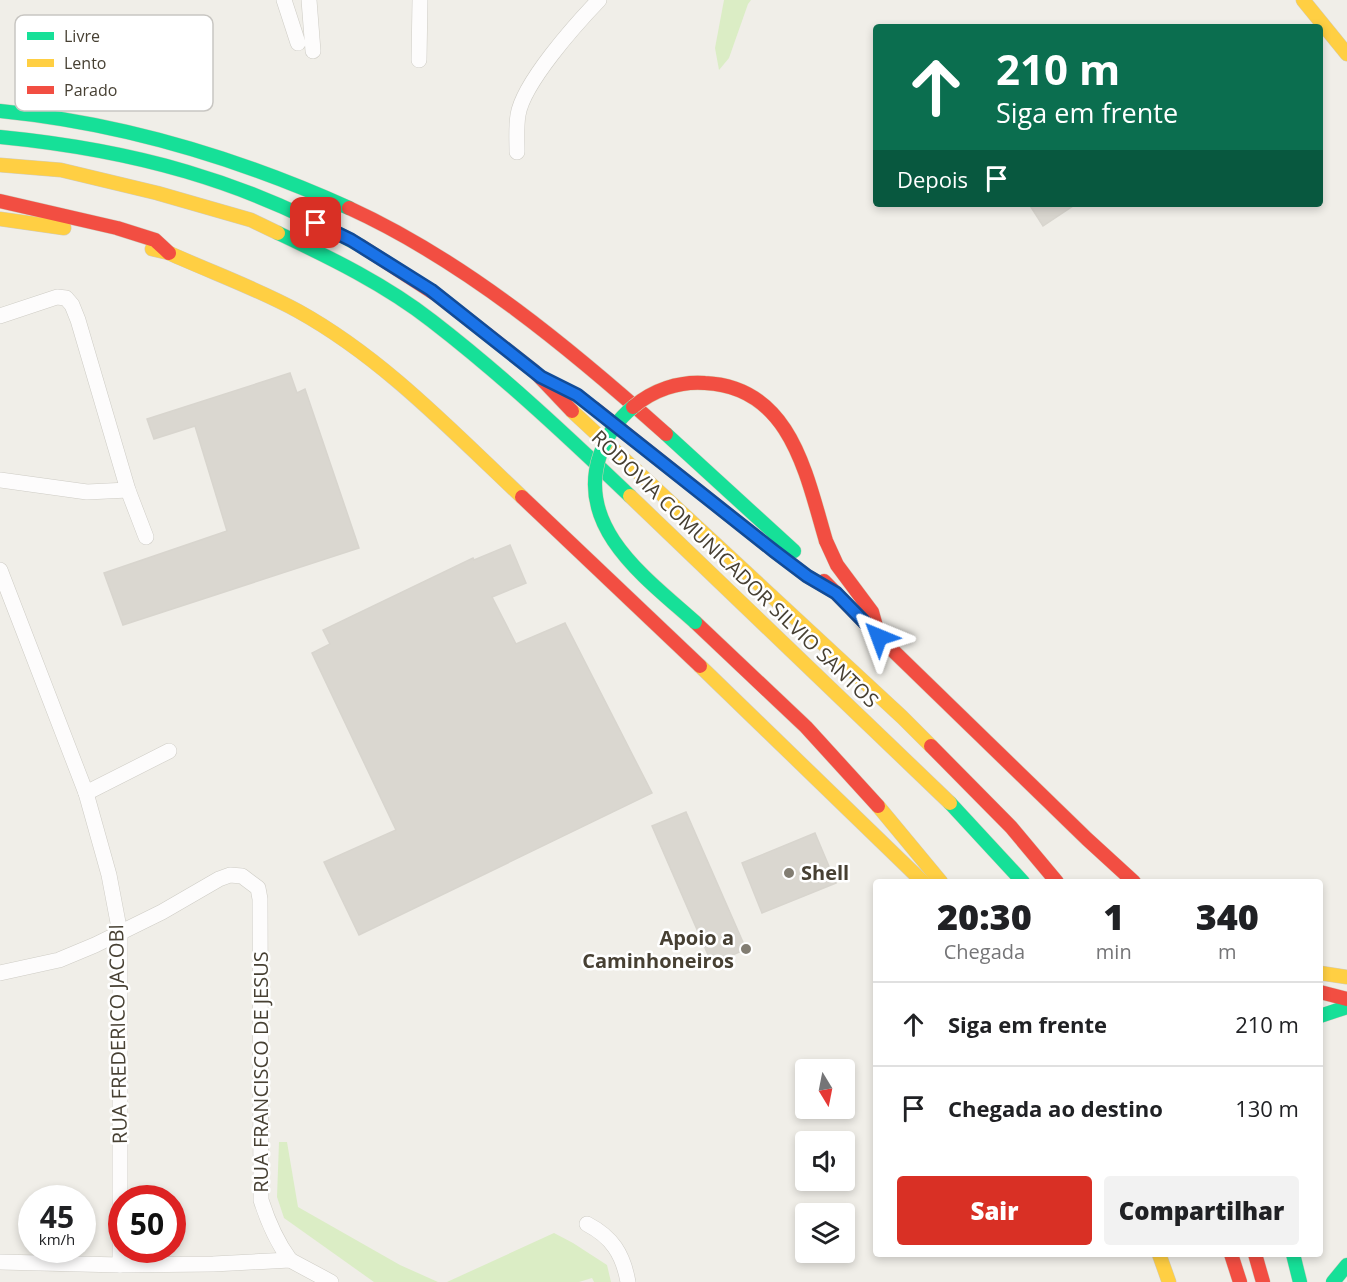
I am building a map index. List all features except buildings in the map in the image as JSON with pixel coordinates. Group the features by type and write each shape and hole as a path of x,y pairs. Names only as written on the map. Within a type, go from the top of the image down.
{"main road":[{"path":"1303,0 1323,24"},
{"path":"1323,25 1347,54"},
{"path":"0,111 42,114 167,140 258,170 347,205 411,240 484,288 578,358 650,418 836,593 1125,879"},
{"name":"RODOVIA COMUNICADOR SILVIO SANTOS","path":"0,137 45,140 179,167 264,197 351,240 431,290 541,377 569,408 902,717 1011,827 1054,879"},
{"name":"RODOVIA COMUNICADOR SILVIO SANTOS","path":"0,165 61,170 157,193 250,220 318,252 376,284 431,320 530,402 591,459 929,780 1020,879"},
{"path":"0,201 117,228 155,240 169,253"},
{"path":"0,219 81,231 169,253 297,311 342,339 417,398 625,594 919,879"},
{"path":"541,377 582,399 774,551 807,576 836,593"},
{"path":"879,637 872,612 837,565 826,541 801,460 784,427 769,409 753,396 724,384 707,381 674,384 649,393 615,422 599,450 593,483 595,505 604,528 630,561 806,727 882,810 939,879"},
{"path":"1323,973 1347,977"},
{"path":"1323,993 1347,999"},
{"path":"1323,1015 1347,1007"},
{"path":"1160,1257 1169,1282"},
{"path":"1232,1257 1240,1282"},
{"path":"1256,1257 1263,1282"},
{"path":"1294,1257 1300,1282"},
{"path":"1333,1282 1347,1264"}],"street":[{"path":"284,0 298,43"},
{"path":"309,0 313,51"},
{"path":"419,60 420,0"},
{"path":"517,152 518,114 527,93 571,28 598,0"},
{"path":"3,313 57,297 66,298 72,305 128,490 146,537"},
{"path":"0,480 87,492 128,490"},
{"name":"RUA FREDERICO JACOBI","path":"0,570 86,793 109,875 120,933 120,1265"},
{"path":"86,793 169,751"},
{"name":"RUA FRANCISCO DE JESUS","path":"120,933 230,875 242,876 258,888 260,898 261,1200 268,1223 290,1260"},
{"path":"0,973 59,960 120,933"},
{"path":"587,1224 602,1232 618,1250 628,1282"},
{"path":"0,1262 120,1265 223,1264 290,1260 331,1282"}],"green space":[{"path":"724,0 751,0 729,58 719,70 715,48"},
{"path":"279,1142 287,1142 298,1207 400,1265 438,1282 374,1282 284,1218 277,1197"},
{"path":"554,1233 607,1265 611,1282 594,1282 592,1278 579,1282 447,1282"}],"traffic: fast":[{"path":"0,111 90,124 179,145 265,173 349,208"},
{"path":"0,137 96,150 186,172 274,203 361,246"},
{"path":"278,233 377,284 432,321 509,384 630,496"},
{"path":"633,407 613,428 600,455 595,481 598,506 606,529 620,550 637,570 695,622"},
{"path":"666,434 794,551"},
{"path":"950,803 1020,879"},
{"path":"1323,1015 1347,1007"},
{"path":"1294,1257 1300,1282"},
{"path":"1333,1282 1347,1265"}],"traffic: slow":[{"path":"1303,0 1323,24"},
{"path":"1323,25 1347,54"},
{"path":"0,165 61,170 157,193 251,220 278,233"},
{"path":"0,219 64,228"},
{"path":"152,249 169,253 267,295 329,330 388,373 416,397 522,497"},
{"path":"572,411 931,746"},
{"path":"630,496 950,803"},
{"path":"700,666 920,879"},
{"path":"878,806 939,879"},
{"path":"1323,973 1347,977"},
{"path":"1160,1257 1169,1282"}],"traffic: jam":[{"path":"0,201 117,228 155,240 169,253"},
{"path":"349,208 392,229 434,254 516,309 666,434"},
{"path":"361,246 437,295 534,371 572,411"},
{"path":"633,407 658,391 676,385 695,383 734,388 757,400 776,417 790,438 802,463 826,541"},
{"path":"594,408 774,551 807,576 836,593"},
{"path":"522,497 700,666"},
{"path":"826,541 837,565 872,612 879,637 1131,879"},
{"path":"824,581 879,637"},
{"path":"695,622 806,727 878,806"},
{"path":"931,746 1011,827 1054,879"},
{"path":"1323,993 1347,999"},
{"path":"1232,1257 1240,1282"},
{"path":"1256,1257 1263,1282"}],"place":[{"name":"Shell","path":"789,873"},
{"name":"Apoio a Caminhoneiros","path":"746,949"}],"route":[{"path":"316,223 351,240 431,290 541,377 577,395 774,551 820,585 836,593 879,637"}]}
